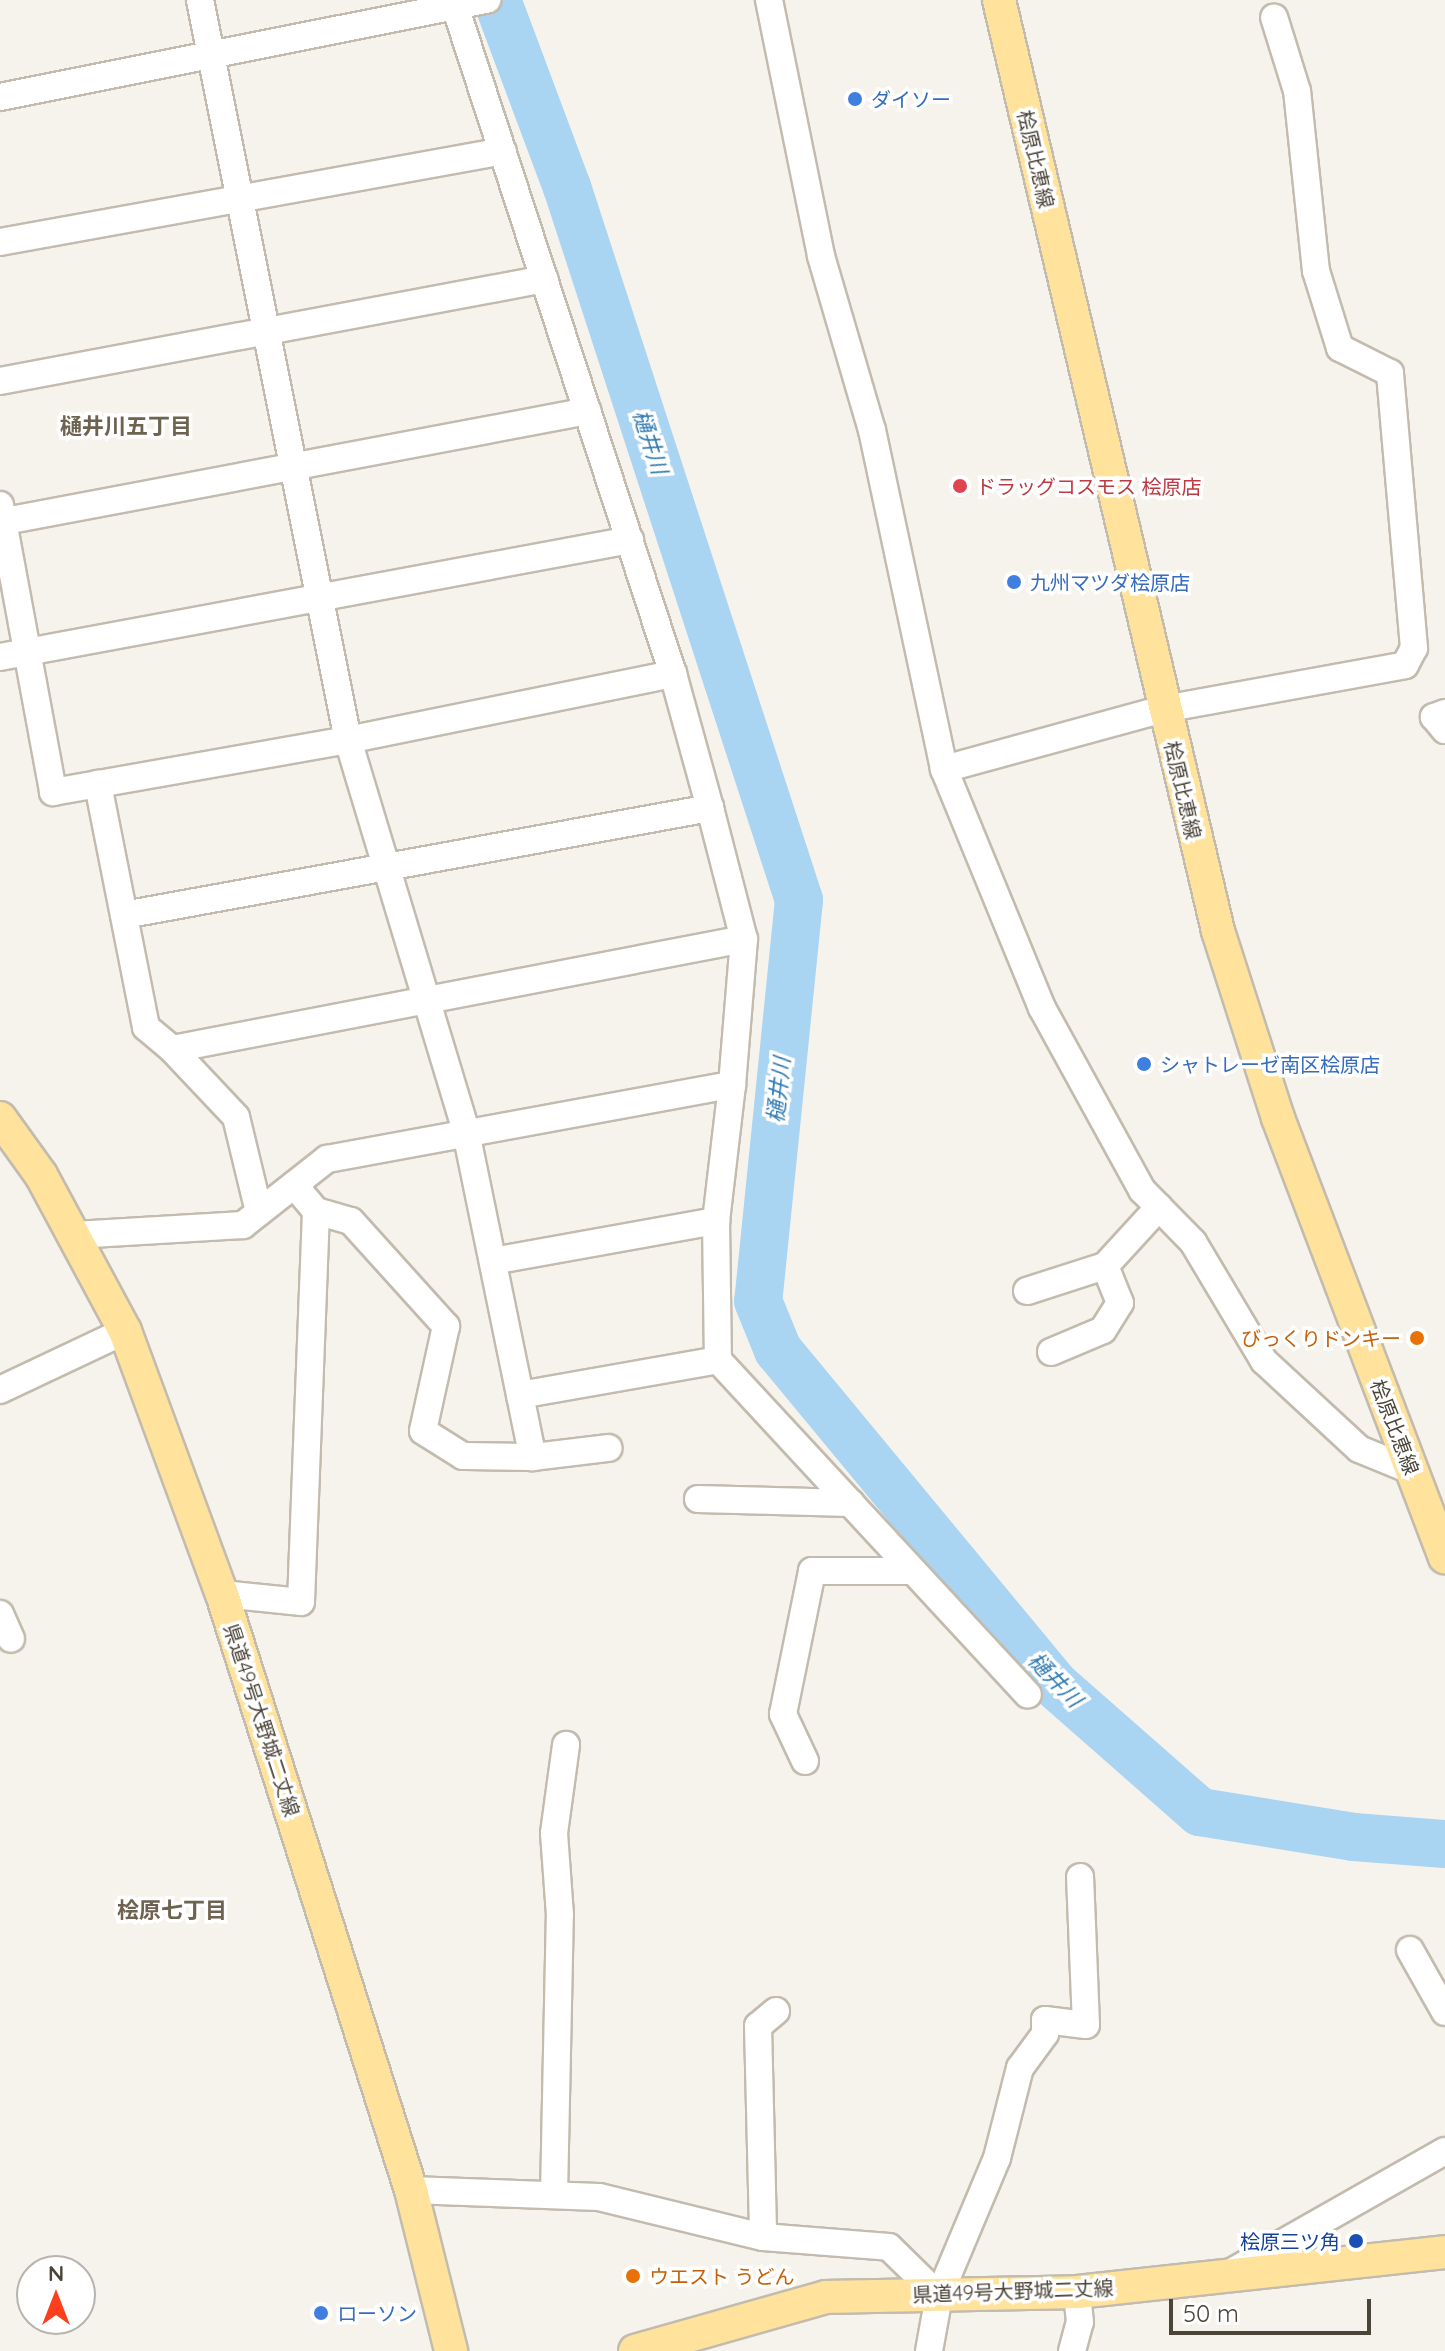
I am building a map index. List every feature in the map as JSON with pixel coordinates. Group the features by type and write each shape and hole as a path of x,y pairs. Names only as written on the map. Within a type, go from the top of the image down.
{"main road":[{"name":"桧原比恵線","path":"999,0 1191,830 1254,1045 1427,1487 1445,1557"},
{"name":"県道49号大野城二丈線","path":"0,1118 41,1175 125,1331 222,1594 411,2190 451,2351"},
{"name":"県道49号大野城二丈線","path":"635,2351 826,2297 1077,2292 1445,2252"}],"street":[{"path":"200,0 348,740 466,1132 533,1457"},
{"path":"769,0 821,256 872,430 944,769 1042,1008 1142,1190 1193,1242 1264,1361 1359,1449 1427,1487"},
{"path":"0,97 466,4 503,151 673,674 744,939 732,1085 716,1221 718,1360 1028,1695"},
{"path":"944,769 1164,709 1405,665 1414,648 1390,373 1340,348 1316,271 1297,91 1274,17"},
{"path":"0,242 503,151"},
{"path":"0,381 545,279"},
{"path":"588,411 293,467 1,516 53,792 348,740 673,674"},
{"path":"0,657 630,540"},
{"path":"1445,713 1434,717 1445,730"},
{"path":"98,784 146,1027 172,1049 236,1117 259,1212"},
{"path":"124,915 385,864 710,808"},
{"path":"172,1049 744,939"},
{"path":"75,1235 243,1225 327,1159 732,1085"},
{"path":"294,1185 316,1211 351,1221 446,1326 423,1431 463,1456 533,1457 608,1448"},
{"path":"1027,1291 1105,1266 1159,1207"},
{"path":"222,1594 301,1602 316,1211"},
{"path":"493,1261 716,1221"},
{"path":"1051,1352 1103,1330 1120,1303 1105,1266"},
{"path":"0,1390 125,1331"},
{"path":"520,1395 718,1360"},
{"path":"698,1499 851,1503"},
{"path":"805,1761 783,1714 812,1571 913,1571"},
{"path":"0,1614 11,1639"},
{"path":"554,2195 560,1915 554,1833 566,1745"},
{"path":"929,2351 939,2296 997,2158 1020,2068 1045,2034 1045,2020 1086,2025 1080,1877"},
{"path":"1410,1950 1445,2012"},
{"path":"763,2237 758,2026 776,2011"},
{"path":"1227,2274 1445,2151"},
{"path":"411,2190 599,2197 763,2237 889,2247 939,2296"},
{"path":"1072,2351 1080,2322 1077,2292"}],"waterway":[{"name":"樋井川","path":"497,0 567,187 799,900 758,1301 778,1350 1053,1683 1200,1812 1354,1837 1445,1844"}],"place":[{"name":"ダイソー","path":"855,99"},
{"name":"ドラッグコスモス 桧原店","path":"960,486"},
{"name":"九州マツダ桧原店","path":"1014,582"},
{"name":"シャトレーゼ南区桧原店","path":"1144,1064"},
{"name":"びっくりドンキー","path":"1417,1338"},
{"name":"桧原三ツ角","path":"1356,2241"},
{"name":"ウエスト うどん","path":"633,2276"},
{"name":"ローソン","path":"321,2313"}],"district":[{"name":"樋井川五丁目","path":"126,427"},
{"name":"桧原七丁目","path":"172,1911"}]}
